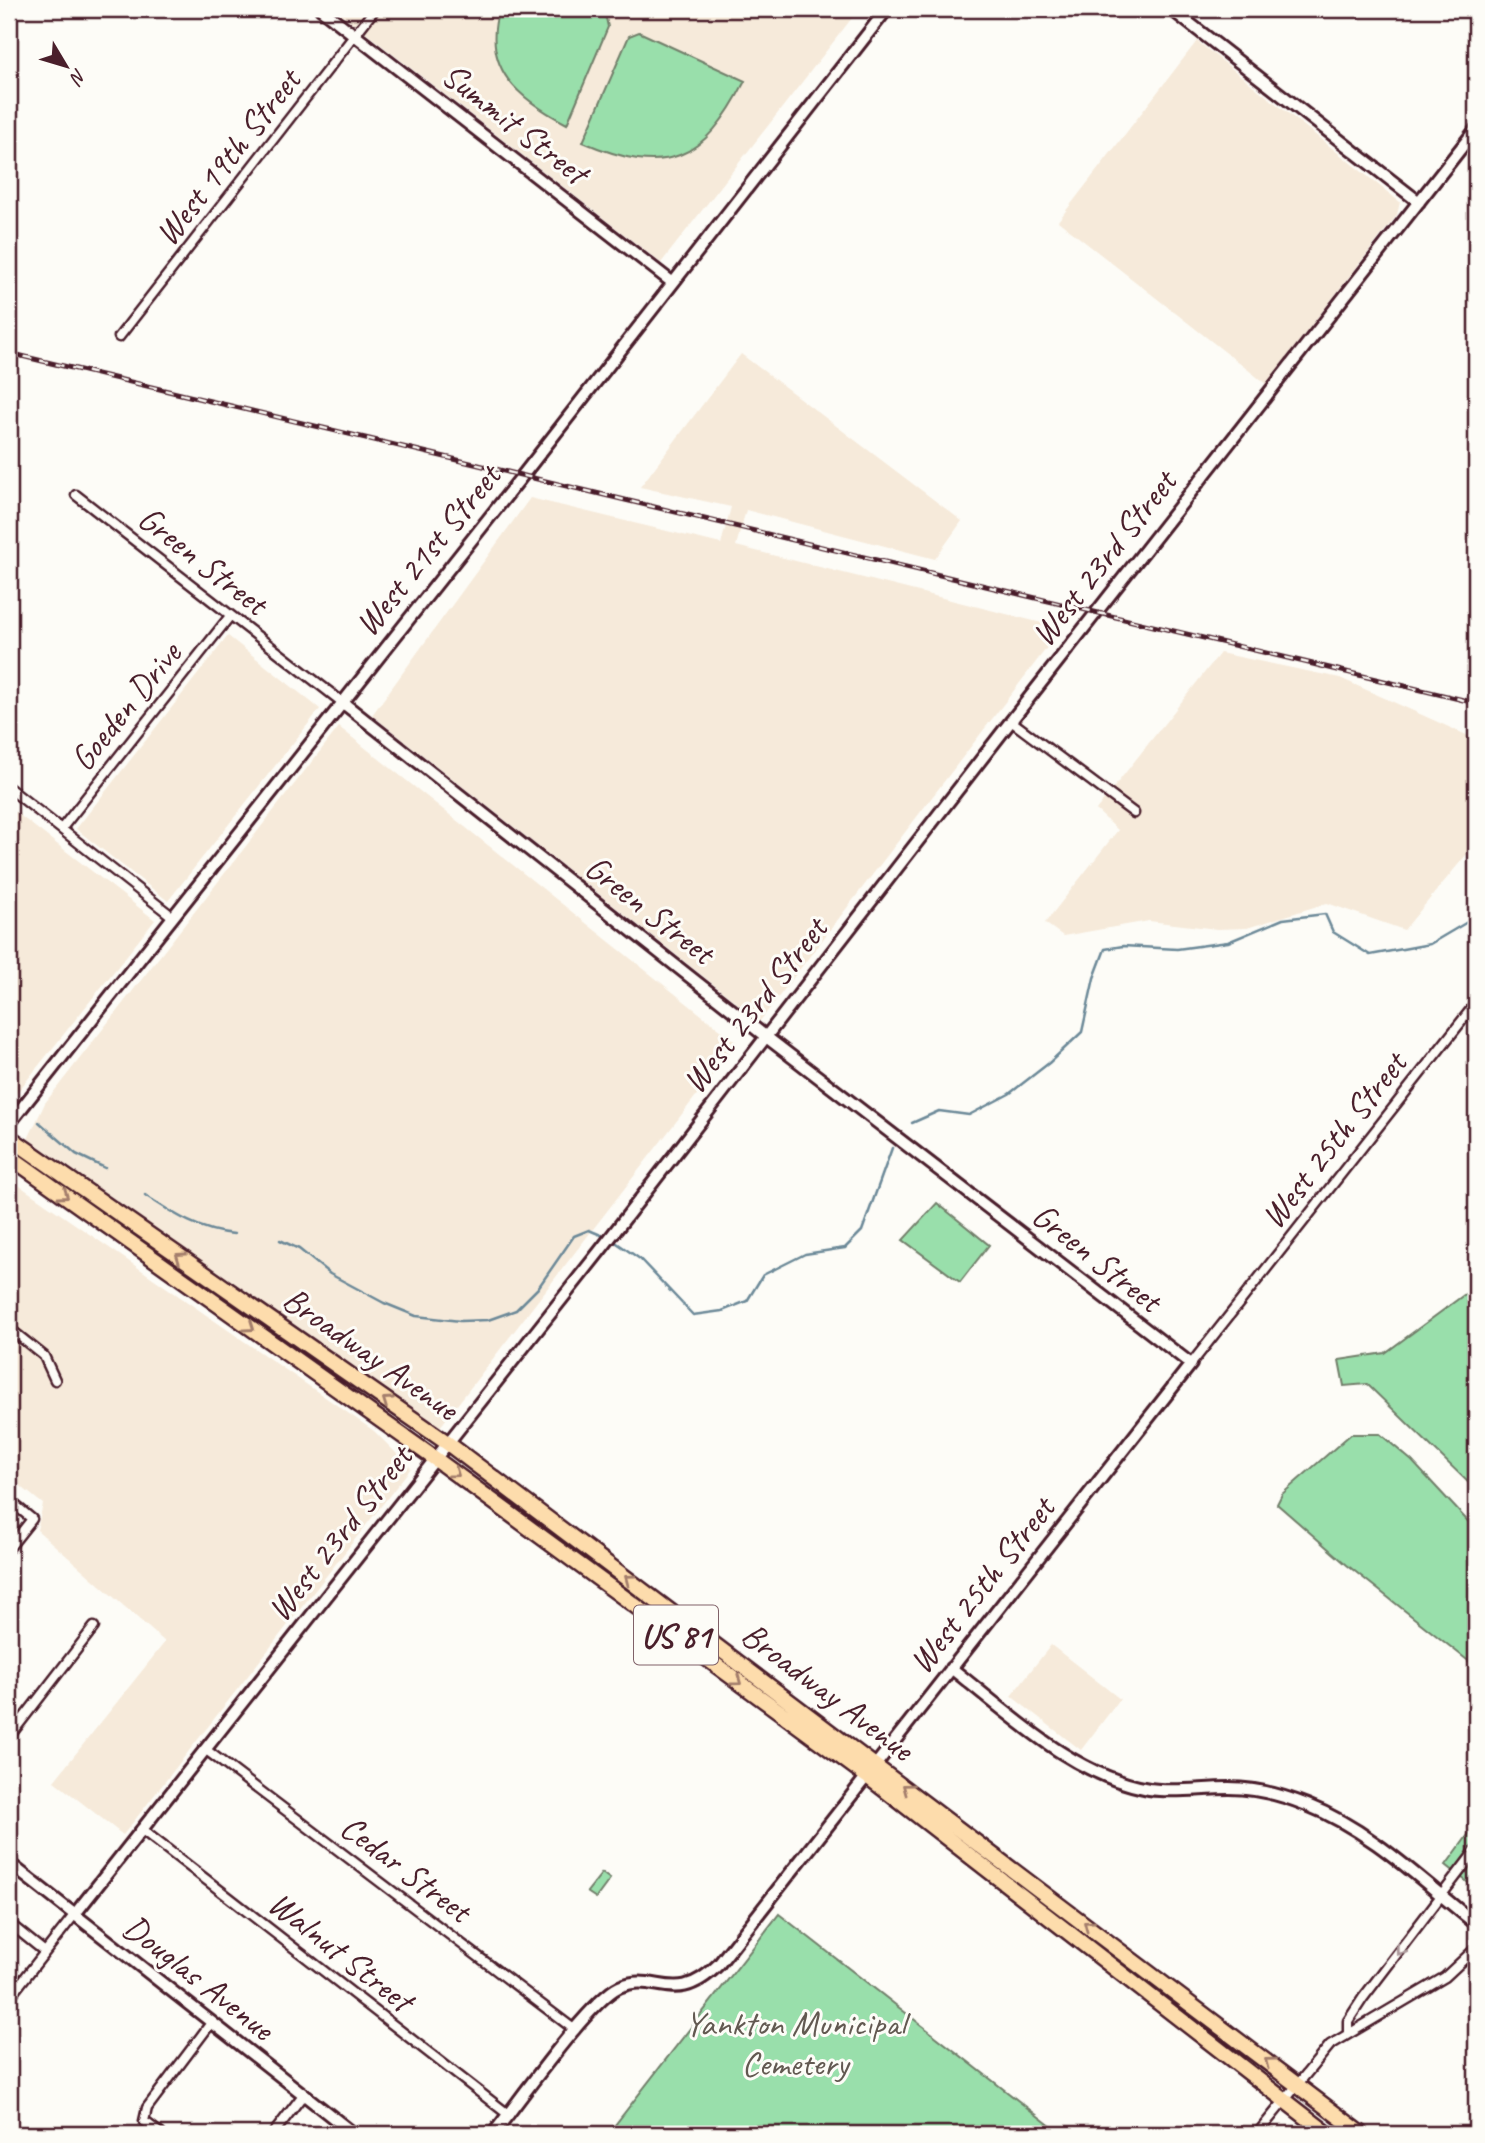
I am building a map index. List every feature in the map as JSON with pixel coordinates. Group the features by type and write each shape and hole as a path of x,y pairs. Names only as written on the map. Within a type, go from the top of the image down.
{"highway":[{"name":"Broadway Avenue","path":"9,1137 446,1442 871,1770 1328,2134"},
{"name":"Broadway Avenue","path":"9,1156 871,1770 1362,2134"}],"street":[{"name":"Summit Street","path":"321,9 673,283"},
{"name":"West 19th Street","path":"119,337 375,9"},
{"name":"West 21st Street","path":"9,1124 887,9"},
{"path":"1171,9 1419,202"},
{"name":"West 23rd Street","path":"75,1914 598,1252 1476,129"},
{"name":"Green Street","path":"76,495 765,1036 1191,1364"},
{"name":"Goeden Drive","path":"62,828 230,616"},
{"path":"1011,721 1133,813"},
{"path":"9,788 173,917"},
{"name":"West 25th Street","path":"494,2134 575,2030 610,1992 619,1987 641,1983 667,1987 683,1986 710,1973 1476,1003"},
{"path":"9,1328 44,1356 55,1380"},
{"path":"9,1500 32,1519 9,1548"},
{"path":"9,1737 94,1627"},
{"path":"951,1668 1047,1741 1096,1771 1151,1789 1243,1789 1279,1795 1305,1804 1350,1827 1476,1924"},
{"name":"Cedar Street","path":"205,1749 575,2030"},
{"name":"Walnut Street","path":"141,1829 509,2115"},
{"path":"1348,2032 1348,2021 1354,2010 1476,1850"},
{"name":"Douglas Avenue","path":"9,1863 355,2134"},
{"path":"9,1998 75,1914"},
{"path":"9,1923 45,1952"},
{"path":"1257,2134 1329,2045 1436,1983 1476,1948"},
{"path":"161,2134 144,2121 147,2108 211,2023"},
{"path":"273,2134 303,2095"}],"shaded area":[{"path":"335,9 859,9 661,263"},
{"path":"1197,41 1400,202 1397,215 1266,384 1058,221"},
{"path":"741,354 962,521 935,559 746,510 736,546 1062,628 760,1021 372,715 530,498 721,544 731,507 640,487"},
{"path":"228,636 320,709 168,901 76,829"},
{"path":"1220,653 1340,678 1471,737 1476,843 1404,930 1327,903 1247,928 1217,929 1149,921 1063,936 1045,923 1118,830 1096,810"},
{"path":"339,727 737,1043 440,1427 28,1139 45,1103"},
{"path":"9,807 155,920 12,1099 9,1096"},
{"path":"9,1181 374,1431 411,1468 123,1835 54,1781 165,1642 37,1530 43,1504 9,1477"},
{"path":"1051,1645 1120,1699 1081,1750 1011,1696"}],"green space":[{"path":"499,9 582,9 606,18 608,27 567,124 534,104 508,80 495,49"},
{"path":"639,32 745,81 730,108 698,145 680,155 660,160 638,159 612,153 583,142 629,36"},
{"path":"937,1203 989,1245 960,1282 903,1240"},
{"path":"1476,1286 1476,1490 1367,1384 1344,1386 1339,1360 1385,1353"},
{"path":"1351,1434 1380,1434 1412,1461 1476,1530 1476,1667 1347,1565 1277,1504 1282,1494"},
{"path":"1476,1824 1476,1889 1446,1865"},
{"path":"602,1873 610,1879 596,1898 587,1892"},
{"name":"Yankton Municipal Cemetery","path":"779,1914 1061,2134 608,2134"}],"waterway":[{"path":"912,1123 939,1111 969,1115 1009,1094 1049,1063 1082,1032 1094,978 1105,949 1123,946 1177,949 1228,942 1283,919 1325,914 1333,932 1370,955 1430,944 1474,918 1476,905"},
{"path":"39,1122 76,1154 105,1168"},
{"path":"614,1241 640,1259 693,1315 722,1311 747,1301 763,1275 805,1254 845,1248 862,1231 892,1148"},
{"path":"145,1195 198,1225 234,1234"},
{"path":"280,1240 299,1249 330,1274 384,1303 416,1316 460,1321 488,1320 516,1310 538,1288 574,1236 589,1230 608,1238"}],"railway":[{"path":"9,353 1476,703"}]}
